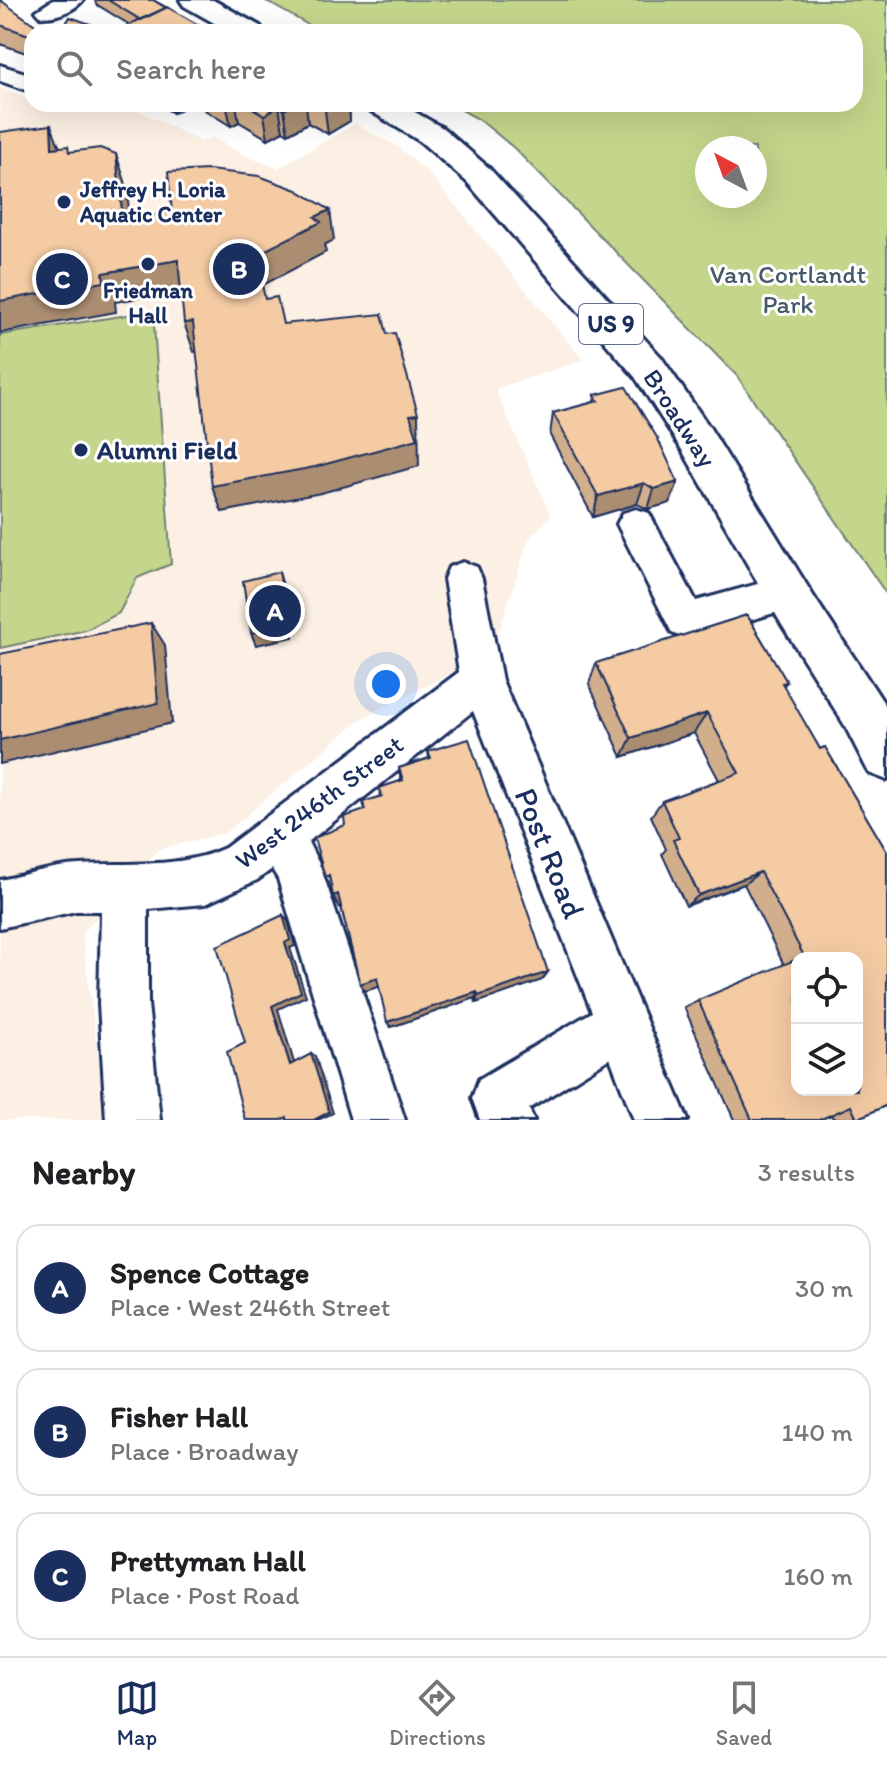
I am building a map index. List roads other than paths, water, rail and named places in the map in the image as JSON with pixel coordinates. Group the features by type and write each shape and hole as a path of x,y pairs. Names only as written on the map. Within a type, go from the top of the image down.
{"main road":[{"path":"193,0 236,24"},
{"name":"Broadway","path":"393,112 432,135 478,175 648,367 696,439 787,593 874,722 887,756"}],"street":[{"path":"48,11 72,0"},
{"path":"0,72 24,81"},
{"path":"636,524 686,621 787,593"},
{"name":"Post Road","path":"463,579 481,680 619,1024 661,1120"},
{"name":"West 246th Street","path":"0,904 76,888 126,888 205,881 241,864 481,680"},
{"path":"278,837 298,868 378,1120"},
{"path":"126,888 122,977 124,1040 133,1120"},
{"path":"507,1120 498,1098 619,1024"}],"place":[{"name":"Jeffrey H. Loria Aquatic Center","path":"64,202"},
{"name":"Friedman Hall","path":"148,264"},
{"name":"Fisher Hall","path":"239,269"},
{"name":"Prettyman Hall","path":"62,279"},
{"name":"Alumni Field","path":"81,450"},
{"name":"Spence Cottage","path":"275,611"}],"park label":[{"name":"Van Cortlandt Park","path":"788,289"}]}
